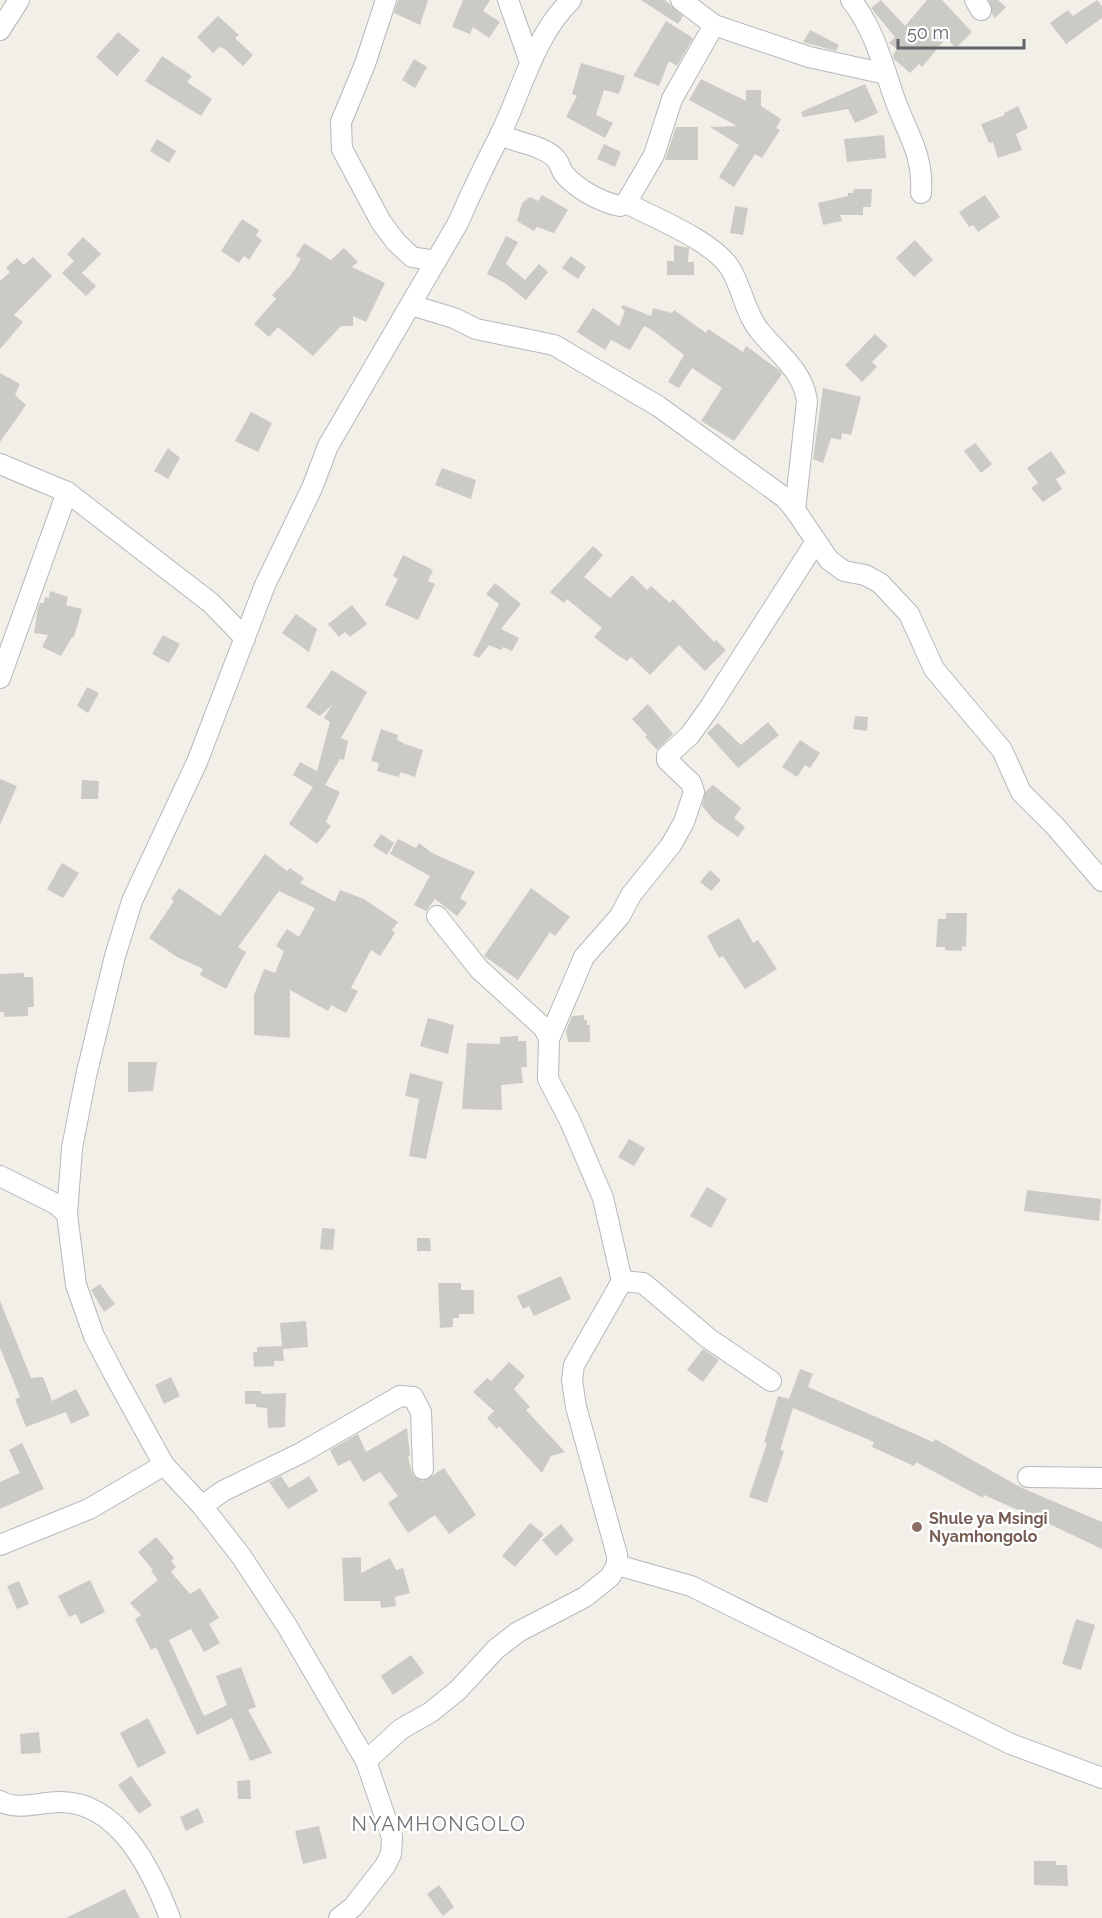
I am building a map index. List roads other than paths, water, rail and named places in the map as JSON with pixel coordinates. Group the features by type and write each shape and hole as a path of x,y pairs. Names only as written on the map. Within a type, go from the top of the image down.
{"street":[{"path":"0,30 20,0"},
{"path":"386,0 365,64 341,122 342,149 372,206 396,242 412,257 436,261"},
{"path":"507,0 530,62"},
{"path":"353,1914 391,1854 392,1837 366,1761 288,1626 241,1556 202,1506 164,1465 94,1336 76,1285 67,1214 72,1148 86,1076 115,956 132,901 197,762 265,585 312,488 328,446 458,224 544,33 571,0"},
{"path":"681,0 714,25 809,57 886,74"},
{"path":"851,0 869,24 918,154 923,171 921,193"},
{"path":"500,134 546,152 557,159 562,171 572,182 601,200 620,206 626,203 654,155 672,99 714,25"},
{"path":"626,203 716,253 729,266 758,329 773,344 805,386 807,400 795,510"},
{"path":"411,305 454,318 476,329 554,345 658,406 771,488 795,510 815,543 835,566 880,583 909,614 934,669 1002,750 1021,792 1055,826 1102,881"},
{"path":"0,464 67,492 211,603 245,638"},
{"path":"0,678 67,492"},
{"path":"366,1761 401,1729 431,1712 458,1690 496,1649 518,1632 585,1597 610,1577 617,1565 617,1555 576,1407 572,1380 574,1365 622,1281 603,1198 570,1120 548,1079 549,1039 584,957 620,916 631,895 670,845 684,822 694,792 691,783 667,760 667,756 690,735 710,707 815,543"},
{"path":"436,916 479,969 544,1028 549,1039"},
{"path":"0,1176 56,1204 67,1214"},
{"path":"622,1281 643,1283 708,1338 771,1381"},
{"path":"202,1506 223,1491 281,1464 400,1396 413,1397 421,1412 423,1469"},
{"path":"0,1545 89,1509 164,1465"},
{"path":"1028,1477 1102,1478"},
{"path":"617,1565 691,1587 1011,1744 1102,1778"},
{"path":"0,1802 20,1805 60,1801 93,1809 110,1821 140,1854 158,1886 170,1918"}],"place":[{"name":"Shule ya Msingi Nyamhongolo","path":"917,1527"}],"district":[{"name":"NYAMHONGOLO","path":"439,1824"}]}
